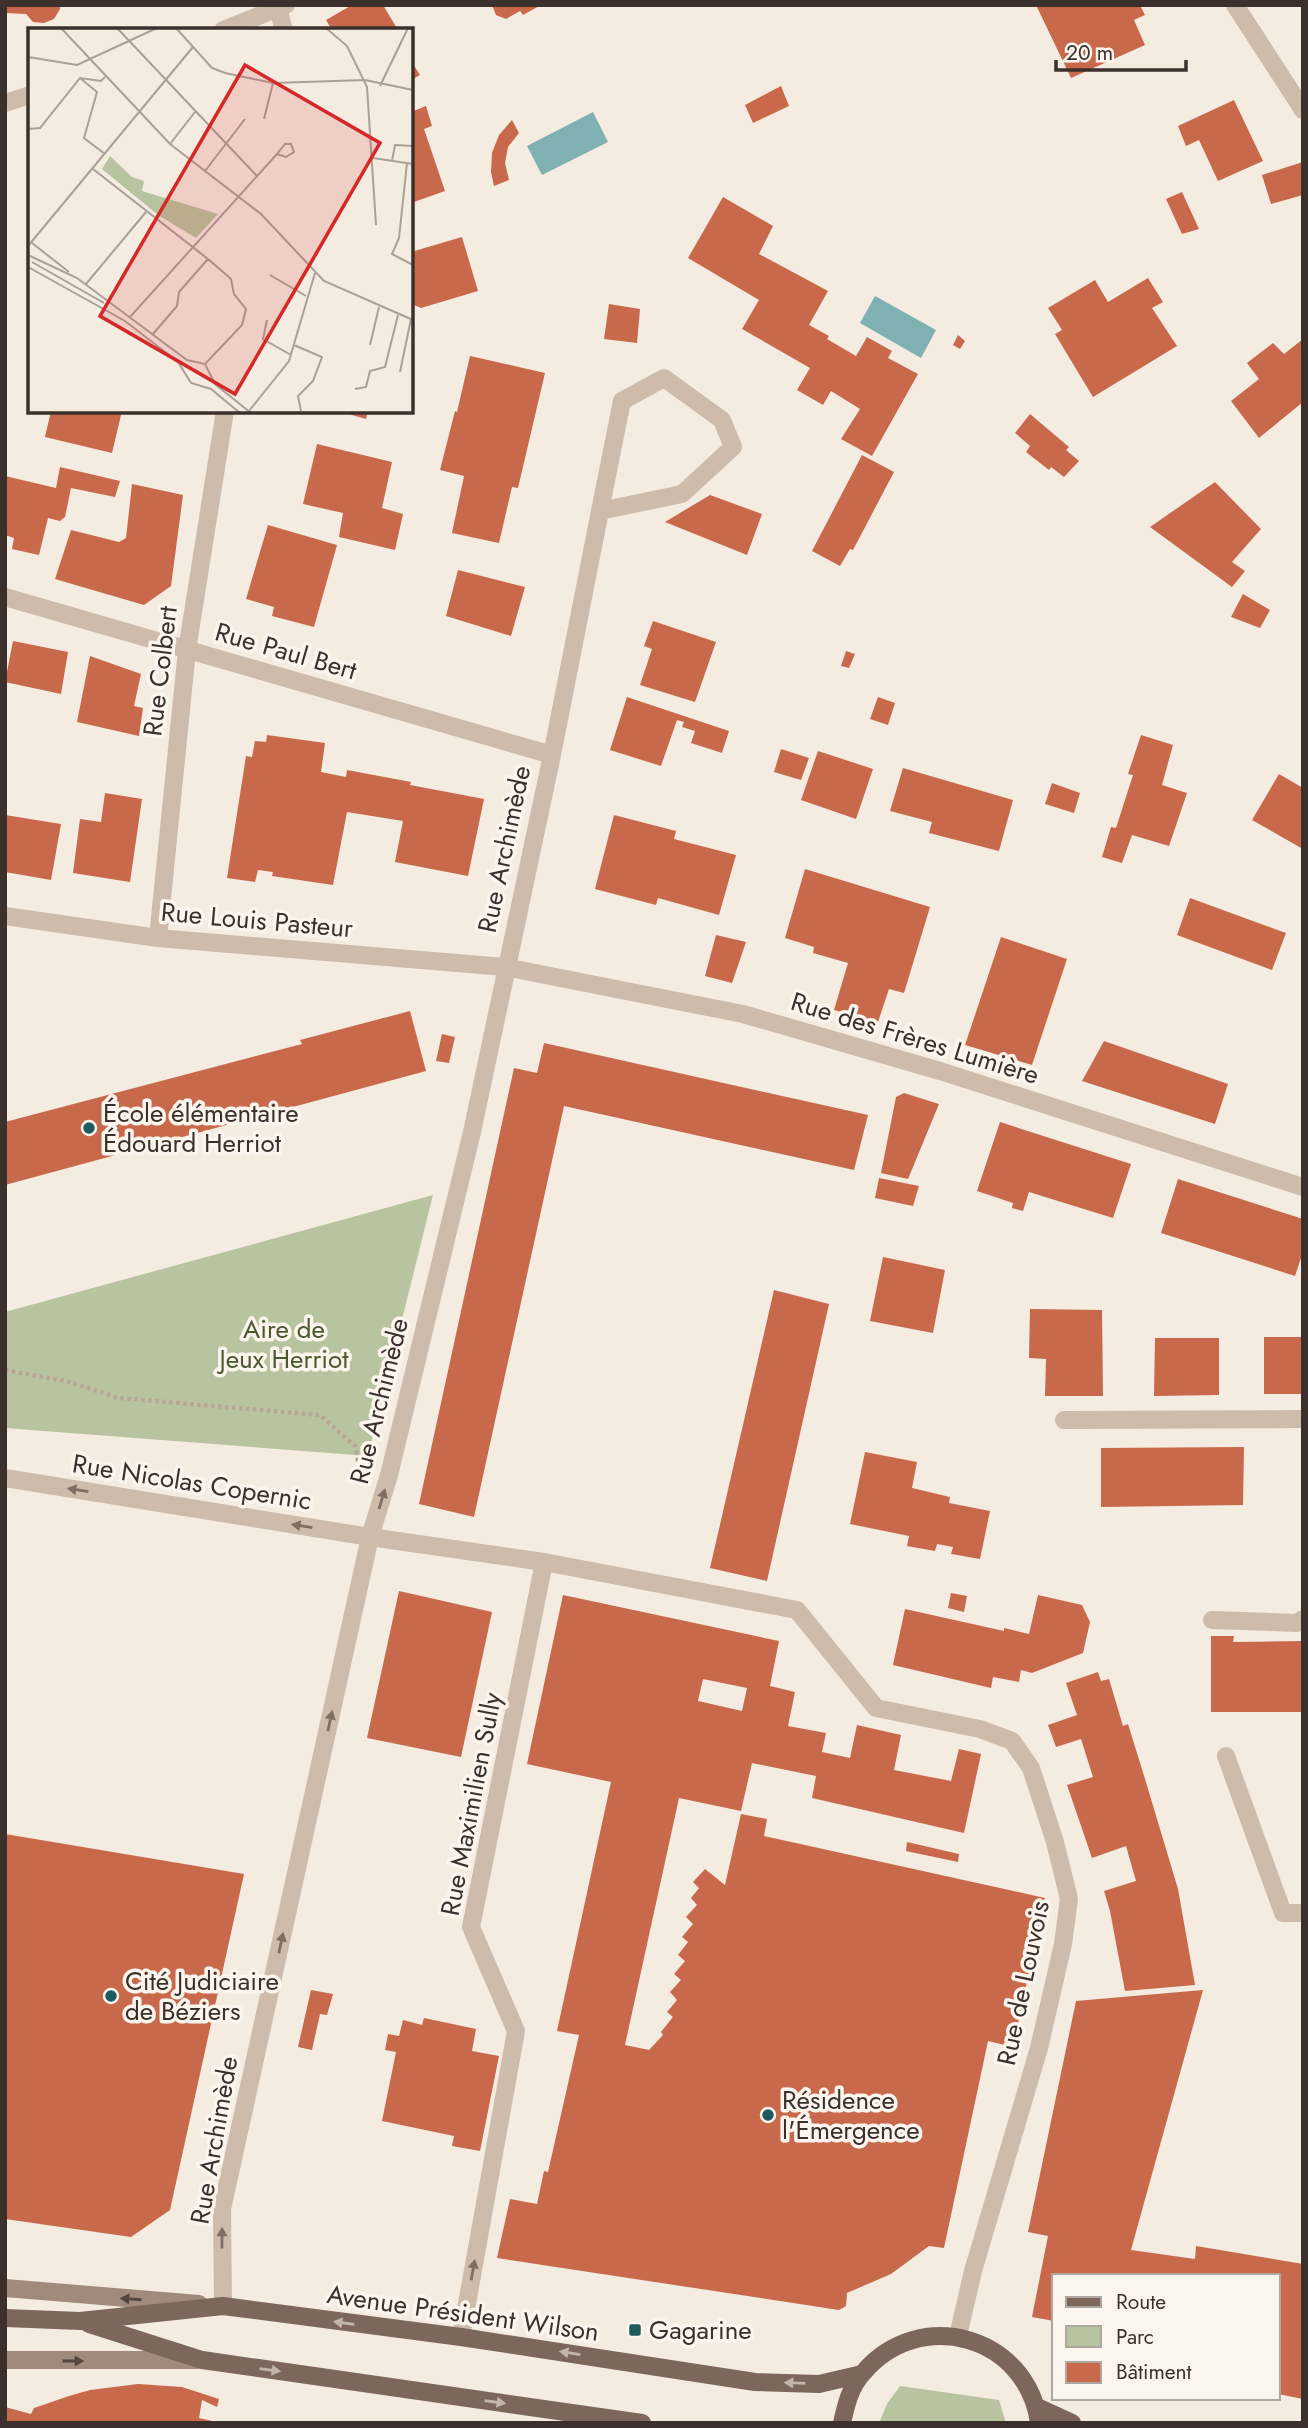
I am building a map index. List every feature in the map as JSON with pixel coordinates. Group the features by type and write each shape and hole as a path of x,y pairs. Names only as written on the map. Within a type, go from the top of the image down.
{"main road":[{"name":"Avenue Président Wilson","path":"5,2288 223,2306 461,2337 755,2382 819,2384 862,2374"},
{"name":"Avenue Président Wilson","path":"5,2318 80,2321 223,2306"},
{"name":"Avenue Président Wilson","path":"80,2321 202,2360"},
{"path":"842,2423 848,2397 862,2374 888,2349 922,2336 958,2336 992,2349 1020,2373 1038,2415 1072,2423"},
{"name":"Avenue Président Wilson","path":"5,2360 202,2360 642,2423"}],"street":[{"path":"1235,5 1303,110"},
{"path":"228,28 282,7 284,28"},
{"path":"5,103 28,96"},
{"name":"Rue Archimède","path":"223,2306 222,2209 370,1537 389,1475 472,1132 552,755 600,510 622,401 664,378 722,421 733,447 682,494 600,510"},
{"name":"Rue Colbert","path":"158,938 187,650 225,413"},
{"name":"Rue Paul Bert","path":"5,597 552,755"},
{"name":"Rue Louis Pasteur","path":"5,916 158,938 505,967"},
{"name":"Rue des Frères Lumière","path":"505,967 743,1014 940,1071 1303,1187"},
{"path":"1064,1420 1303,1419"},
{"name":"Rue Nicolas Copernic","path":"5,1478 370,1537"},
{"path":"370,1537 544,1563"},
{"name":"Rue de Louvois","path":"544,1563 797,1611 876,1708 980,1729 1012,1741 1031,1768 1055,1842 1069,1899 1063,1944 1039,2048 973,2272 958,2336"},
{"name":"Rue Maximilien Sully","path":"461,2337 516,2031 471,1927 544,1563"},
{"path":"1212,1620 1297,1623 1303,1619"},
{"path":"1226,1756 1283,1913 1303,1913"}],"path":[{"path":"5,1370 66,1381 119,1398 320,1415 355,1446 358,1459"}],"green space":[{"name":"Aire de Jeux Herriot","path":"433,1195 368,1456 5,1428 5,1312"},
{"path":"900,2386 999,2400 1006,2423 879,2423 887,2404"}],"water":[{"path":"593,112 608,142 542,175 527,146"},
{"path":"875,296 936,330 921,358 860,323"}],"building":[{"path":"5,5 60,5 60,9 54,19 44,23 33,22 26,14 5,13"},
{"path":"352,5 383,5 397,28 331,28 326,20"},
{"path":"492,5 541,5 523,15 520,11 506,19 496,15"},
{"path":"1036,5 1140,5 1145,15 1134,20 1145,45 1071,78"},
{"path":"413,64 420,75 413,79"},
{"path":"781,86 789,106 753,123 745,105"},
{"path":"1234,100 1263,161 1218,181 1199,140 1186,146 1178,126"},
{"path":"426,106 432,126 424,129 445,191 413,202 413,111"},
{"path":"512,120 519,133 508,147 505,163 509,180 494,186 491,172 492,153 499,135"},
{"path":"1303,162 1303,195 1271,204 1262,175"},
{"path":"1182,192 1199,229 1182,234 1166,199"},
{"path":"723,197 773,226 759,254 828,291 809,325 856,356 867,337 892,351 888,358 918,374 872,456 841,439 860,409 831,391 823,405 797,390 810,368 742,329 759,300 688,258"},
{"path":"462,237 478,291 421,308 413,304 413,251"},
{"path":"1148,278 1163,302 1152,308 1177,346 1093,397 1055,334 1062,330 1048,308 1095,280 1108,302"},
{"path":"609,304 640,309 637,343 604,339"},
{"path":"958,335 965,341 960,349 953,345"},
{"path":"1303,339 1303,402 1259,438 1231,401 1259,379 1247,363 1273,343 1284,354"},
{"path":"470,356 545,373 518,488 512,487 499,543 452,533 464,476 440,470"},
{"path":"51,413 122,413 112,453 45,437"},
{"path":"345,413 368,413 366,419"},
{"path":"1030,414 1069,447 1066,450 1079,461 1064,477 1051,467 1049,470 1026,452 1030,446 1015,433"},
{"path":"317,444 392,462 382,508 403,514 395,550 339,537 343,513 303,504"},
{"path":"862,455 894,472 853,550 850,549 840,566 812,551"},
{"path":"60,467 120,481 115,497 71,488 65,517 60,521 48,518 39,555 12,549 14,538 5,535 5,476 56,488"},
{"path":"1215,482 1261,529 1232,562 1245,571 1232,587 1150,527"},
{"path":"132,484 183,495 171,586 144,605 55,579 71,530 119,542 126,538"},
{"path":"710,495 762,514 747,555 665,522"},
{"path":"268,525 337,545 314,627 272,616 274,607 246,599"},
{"path":"458,570 525,587 511,636 446,616"},
{"path":"1243,594 1270,610 1260,628 1231,617"},
{"path":"653,621 716,642 695,702 640,685 652,649 644,646"},
{"path":"13,641 68,652 61,694 5,682"},
{"path":"846,651 855,654 849,668 841,666"},
{"path":"90,656 141,674 134,706 143,708 139,736 77,722"},
{"path":"627,697 729,731 722,753 691,743 695,731 682,727 684,722 677,720 661,766 610,750"},
{"path":"878,697 895,703 888,725 870,719"},
{"path":"267,735 325,743 321,772 346,777 347,770 484,799 468,876 395,862 403,821 347,812 333,885 272,876 273,872 258,870 255,882 227,878 246,756 252,757 255,741 266,742"},
{"path":"1141,735 1173,745 1162,785 1187,793 1169,846 1132,835 1122,863 1102,857 1111,827 1116,828 1133,775 1128,774"},
{"path":"781,749 809,758 801,780 774,772"},
{"path":"818,751 873,769 856,819 801,800"},
{"path":"903,768 1013,800 999,851 929,833 932,822 890,811"},
{"path":"1279,774 1303,788 1303,849 1252,820"},
{"path":"1052,783 1080,793 1074,813 1045,804"},
{"path":"105,793 142,799 130,882 73,873 80,819 101,822"},
{"path":"5,815 61,824 51,880 5,872"},
{"path":"614,815 676,831 674,839 736,855 719,915 658,898 656,905 595,889"},
{"path":"805,869 930,907 904,993 889,989 878,1022 834,1010 848,963 813,953 814,947 785,938"},
{"path":"1190,898 1286,933 1272,970 1177,935"},
{"path":"716,935 746,942 732,983 705,976"},
{"path":"1001,937 1067,959 1032,1065 965,1045"},
{"path":"410,1011 426,1071 5,1185 5,1122 302,1044 300,1040"},
{"path":"442,1034 455,1037 449,1063 436,1061"},
{"path":"1104,1041 1228,1084 1215,1124 1082,1081"},
{"path":"544,1043 868,1115 854,1170 564,1106 474,1517 419,1504 514,1068 537,1073"},
{"path":"904,1093 939,1104 908,1179 881,1173 896,1097"},
{"path":"1000,1122 1131,1164 1113,1218 1029,1192 1023,1211 1012,1208 1013,1203 977,1191"},
{"path":"879,1178 919,1186 913,1206 875,1198"},
{"path":"1178,1179 1303,1219 1303,1252 1295,1276 1161,1233"},
{"path":"883,1257 945,1270 933,1333 870,1321"},
{"path":"774,1290 829,1304 767,1581 710,1568"},
{"path":"1030,1309 1102,1310 1103,1396 1045,1396 1046,1359 1029,1358"},
{"path":"1264,1337 1303,1337 1303,1394 1264,1394"},
{"path":"1155,1338 1219,1338 1219,1395 1154,1396"},
{"path":"1244,1447 1243,1505 1101,1507 1101,1448"},
{"path":"865,1452 917,1462 912,1488 950,1497 949,1503 990,1511 980,1559 951,1554 953,1547 937,1544 935,1551 907,1546 909,1536 850,1524"},
{"path":"399,1591 492,1612 461,1757 367,1738"},
{"path":"951,1593 967,1596 964,1612 948,1608"},
{"path":"563,1595 779,1641 770,1686 795,1692 788,1726 826,1733 822,1752 850,1758 857,1725 901,1735 894,1770 951,1781 959,1749 981,1754 964,1833 812,1798 816,1776 752,1763 741,1811 679,1798 625,2045 649,2050 663,2035 661,2032 673,2017 667,2012 677,2000 670,1992 681,1980 674,1974 685,1961 678,1955 688,1942 682,1937 693,1924 686,1917 697,1905 691,1898 699,1888 693,1882 705,1869 725,1885 741,1814 767,1819 764,1836 1045,1898 1013,2047 988,2041 944,2248 929,2246 891,2274 847,2293 846,2306 839,2310 497,2258 510,2199 537,2204 544,2171 548,2172 579,2035 557,2031 611,1782 527,1764","holes":["703,1679 747,1688 742,1711 698,1701"]},
{"path":"1038,1595 1082,1605 1090,1622 1083,1653 1032,1673 1021,1670 1019,1682 993,1677 991,1688 893,1665 905,1609 1029,1634"},
{"path":"1211,1636 1234,1636 1233,1642 1303,1641 1303,1712 1211,1712"},
{"path":"1098,1672 1101,1681 1109,1679 1123,1726 1128,1724 1178,1889 1195,1985 1125,1991 1104,1891 1136,1881 1126,1846 1092,1858 1067,1785 1093,1777 1081,1739 1056,1747 1048,1725 1077,1715 1066,1683"},
{"name":"Cité Judiciaire de Béziers","path":"5,1834 244,1874 170,2210 131,2237 5,2219"},
{"path":"907,1842 959,1854 958,1862 906,1851"},
{"path":"311,1990 333,1994 327,2015 320,2014 312,2050 298,2047"},
{"path":"1203,1990 1131,2250 1195,2259 1196,2246 1303,2264 1303,2399 1280,2394 1280,2274 1052,2274 1052,2321 1032,2317 1048,2236 1028,2232 1076,2001"},
{"path":"424,2018 476,2029 472,2051 499,2056 480,2151 452,2146 454,2136 382,2121 396,2052 385,2050 388,2034 399,2036 403,2020 422,2025"},
{"path":"138,2384 182,2387 219,2399 217,2407 202,2400 199,2418 221,2423 5,2423 5,2407 31,2414 34,2408 90,2390"}],"place":[{"name":"École élémentaire Édouard Herriot","path":"89,1128"},
{"name":"Cité Judiciaire de Béziers","path":"111,1996"},
{"name":"Résidence l'Émergence","path":"768,2115"},
{"name":"Gagarine","path":"635,2330"}]}
